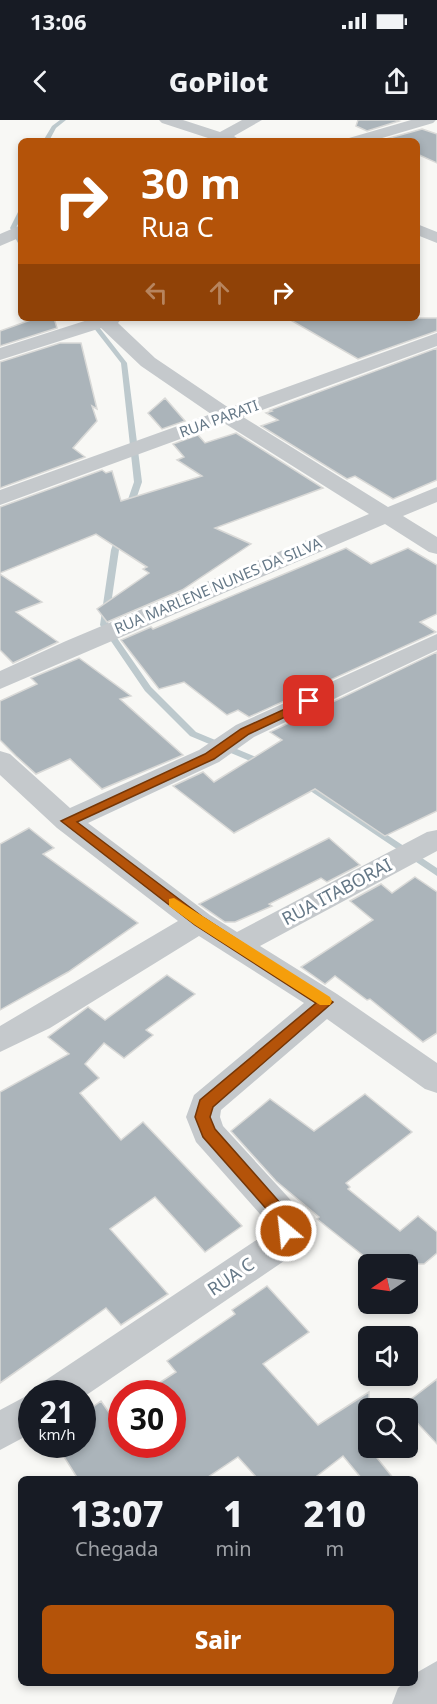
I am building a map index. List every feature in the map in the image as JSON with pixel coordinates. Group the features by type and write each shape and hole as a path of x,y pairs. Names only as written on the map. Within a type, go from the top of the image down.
{"street":[{"path":"166,120 218,138"},
{"path":"227,138 254,120"},
{"path":"365,138 428,120"},
{"path":"420,221 437,238"},
{"path":"0,354 104,321 148,362 227,416 437,547"},
{"name":"RUA PARATI","path":"0,498 437,339"},
{"name":"RUA MARLENE NUNES DA SILVA","path":"0,681 75,646 437,494"},
{"path":"68,821 209,756 245,731 437,641"},
{"path":"0,759 68,821 200,922 326,1002 437,1080"},
{"name":"RUA ITABORAI","path":"237,945 434,840"},
{"path":"0,1040 39,1020 200,922"},
{"name":"RUA C","path":"78,1380 280,1244 286,1231 285,1218 208,1132 202,1117 206,1104 326,1002"},
{"path":"0,1432 18,1420"},
{"path":"414,1704 437,1683"}],"building":[{"path":"358,120 399,121 367,131 356,126"},
{"path":"422,129 437,134 437,163 420,155 420,138 390,138"},
{"path":"420,318 437,318 437,331 358,359 292,321 420,321"},
{"path":"28,321 55,321 57,328 0,346 0,331"},
{"path":"60,343 81,343 97,409 92,406 97,421 73,448 85,457 0,488 0,362"},
{"path":"437,348 437,480 393,499 355,476 347,479 261,426 278,420 266,413 272,411 270,410"},
{"path":"165,398 185,421 162,429 148,413"},
{"path":"236,433 323,488 215,528 251,544 182,590 107,622 97,609 149,573 143,569 147,567 96,534 0,573 0,507 102,470 106,473 112,471 121,501 202,476 177,460 184,457 173,444 198,435 205,443"},
{"path":"346,548 371,564 408,548 437,565 437,614 420,622 436,632 249,717 238,710 227,715 184,682 159,689 121,640 151,627 153,629"},
{"path":"0,574 42,602 16,612 58,642 13,663 0,650"},
{"path":"437,652 437,811 385,836 315,789 234,833 173,786 203,772 214,782 282,740 270,732"},
{"path":"79,658 131,696 120,699 183,755 102,789 70,759 36,774 16,756 0,740 0,701 37,684 31,678"},
{"path":"29,828 54,848 43,854 138,923 68,972 0,1010 0,844"},
{"path":"329,838 360,865 327,882 321,878 269,904 272,906 235,922 225,922 199,904"},
{"path":"415,877 437,892 437,1033 423,1042 370,999 367,1000 335,976 325,984 301,967 373,920 350,901 381,884 392,893"},
{"path":"167,975 195,994 146,1030 153,1035 124,1058 104,1043 85,1064 99,1078 80,1093 121,1140 143,1122 242,1226 205,1252 155,1197 110,1229 168,1294 121,1325 106,1308 0,1383 0,1092 69,1054 48,1037 88,1007 105,1020"},
{"path":"365,1094 412,1132 346,1183 350,1187 348,1189 400,1231 418,1216 437,1232 437,1253 424,1264 418,1264 418,1254 361,1254 317,1219 319,1217 276,1181 231,1131 270,1099 314,1131"},
{"path":"267,1286 309,1332 263,1364 318,1425 358,1399 358,1458 377,1458 392,1476 360,1476 343,1456 317,1476 255,1476 238,1457 210,1476 76,1476 65,1458 96,1458 96,1405 101,1401 108,1411 108,1458 186,1458 186,1380 164,1380 176,1372 167,1361 235,1314 232,1310"},
{"path":"437,1379 437,1444 418,1424 418,1398 412,1398"},
{"path":"369,1392 369,1398 360,1398"}],"waterway":[{"path":"48,138 54,127 63,120"},
{"path":"18,218 13,228 18,237"},
{"path":"91,321 124,363 138,482 129,508"},
{"path":"120,535 115,550 104,625 148,689 193,734 265,764"},
{"path":"303,782 437,873"}],"slow traffic":[{"path":"174,902 200,922 325,1001"}],"route":[{"path":"286,1231 285,1218 208,1132 202,1117 206,1104 326,1002 200,922 68,821 209,756 245,731 309,701"}]}
